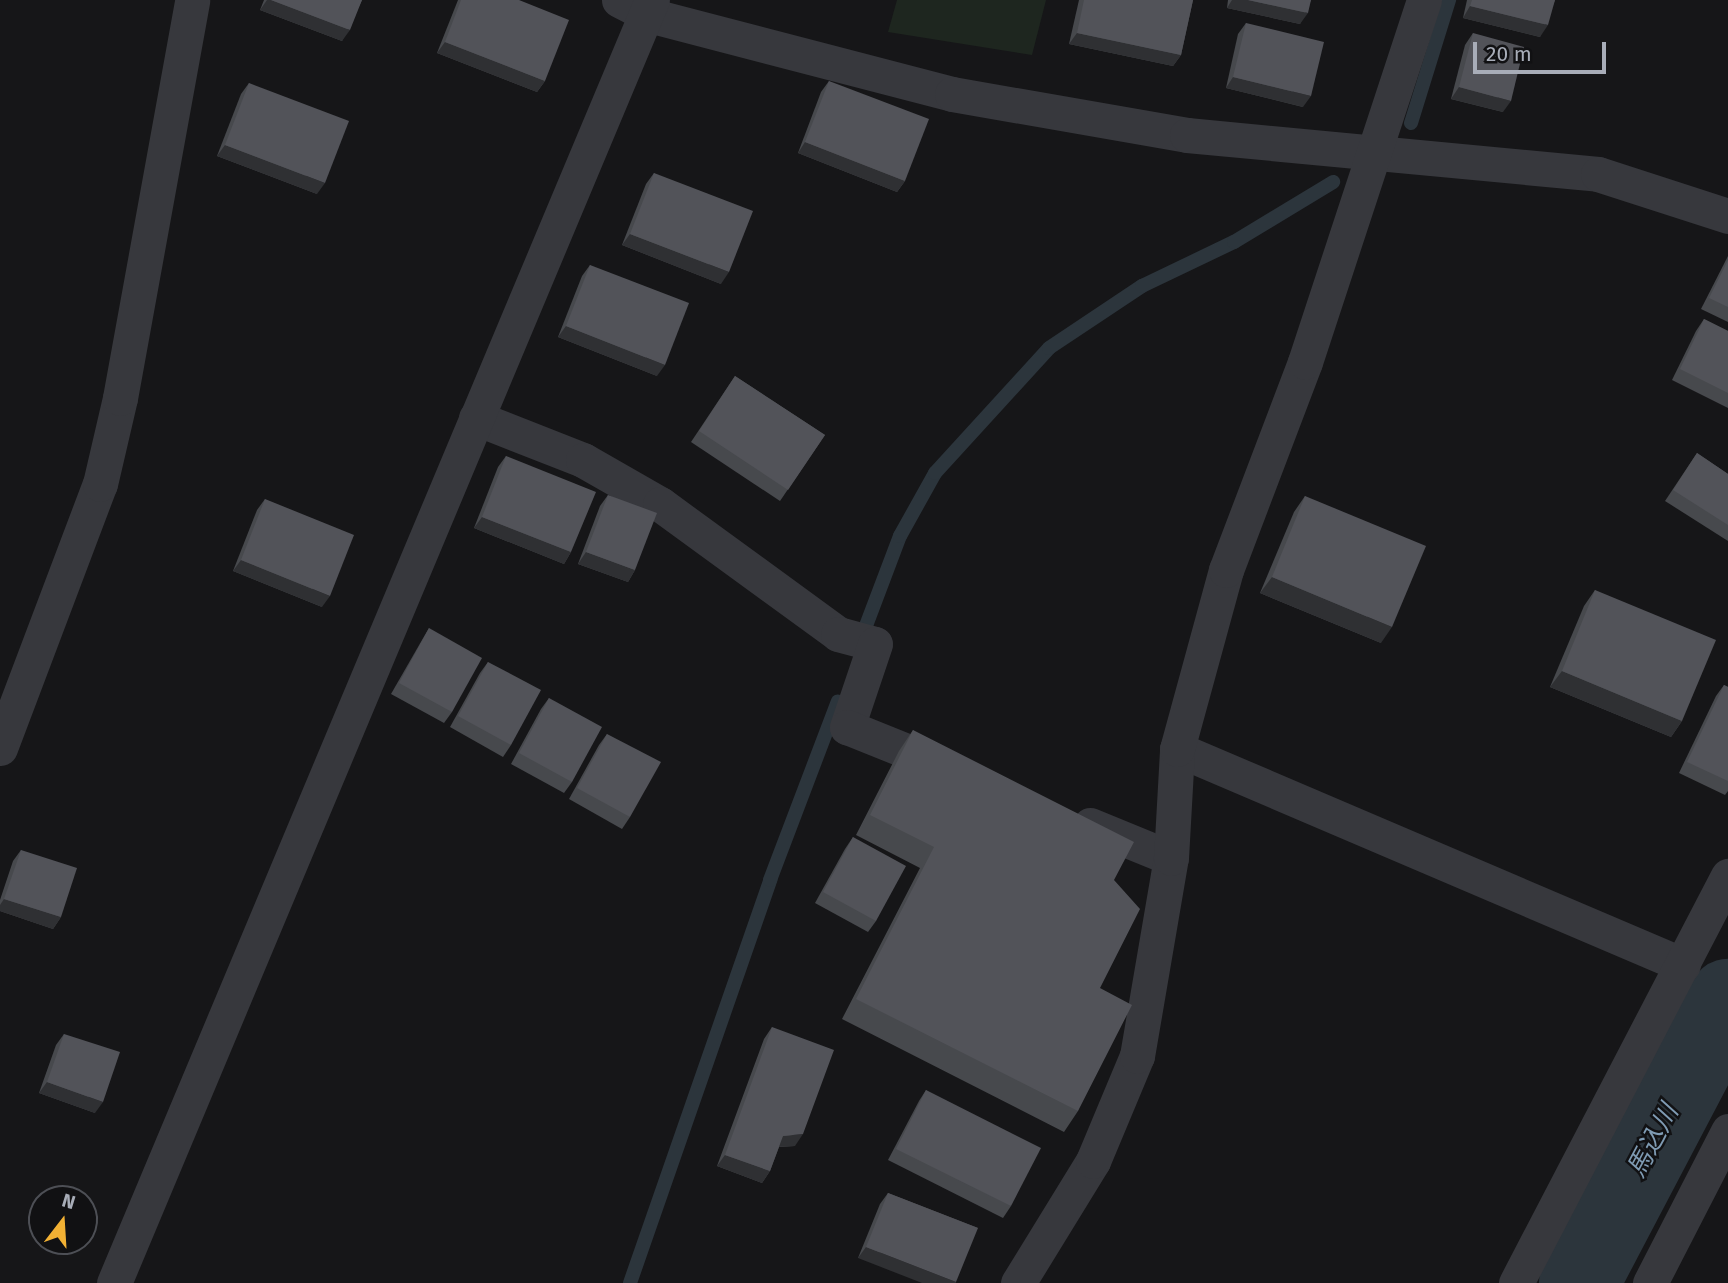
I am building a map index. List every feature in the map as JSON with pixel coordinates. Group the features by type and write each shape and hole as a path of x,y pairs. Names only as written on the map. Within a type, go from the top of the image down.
{"street":[{"path":"0,748 100,484 120,398 192,0"},
{"path":"1018,1283 1093,1161 1138,1056 1171,858 1177,749 1226,570 1306,362 1424,0"},
{"path":"114,1283 476,418 640,5 952,94 1187,135 1376,150 1598,174 1728,216"},
{"path":"476,418 583,460 660,504 838,635 875,644 847,727 976,779"},
{"path":"1177,749 1683,965"},
{"path":"1054,811 1171,858"},
{"path":"1516,1283 1728,876"},
{"path":"1650,1283 1728,1131"}],"shaded area":[{"path":"897,0 1046,0 1032,55 888,32"}],"building":[{"path":"271,0 362,0 350,30"},
{"path":"461,0 519,0 569,20 545,81 445,42"},
{"path":"1084,0 1193,0 1181,55 1077,33"},
{"path":"1248,0 1311,0 1308,13"},
{"path":"1472,0 1555,0 1548,25 1470,6"},
{"path":"1246,23 1324,42 1311,96 1233,77"},
{"path":"1473,33 1524,47 1511,101 1459,87"},
{"path":"829,81 929,119 905,181 805,142"},
{"path":"249,83 349,121 325,183 225,145"},
{"path":"654,173 753,211 729,272 630,234"},
{"path":"1728,260 1728,307 1709,298"},
{"path":"590,265 689,303 665,365 566,326"},
{"path":"1704,319 1728,331 1728,393 1680,369"},
{"path":"735,376 825,435 788,490 699,431"},
{"path":"1697,453 1728,474 1728,525 1673,490"},
{"path":"506,456 596,492 571,552 482,517"},
{"path":"608,495 657,513 635,570 586,552"},
{"path":"1305,496 1426,546 1392,627 1272,577"},
{"path":"265,499 354,535 330,596 241,560"},
{"path":"1595,590 1716,640 1682,721 1562,671"},
{"path":"429,628 482,658 452,712 399,683"},
{"path":"488,662 541,690 511,745 458,716"},
{"path":"1724,685 1728,687 1728,781 1687,762"},
{"path":"549,698 602,727 572,782 519,753"},
{"path":"913,730 1134,842 1114,880 1140,909 1100,988 1132,1005 1078,1111 856,999 934,847 870,815"},
{"path":"607,734 661,762 630,817 577,788"},
{"path":"853,837 906,866 876,921 823,892"},
{"path":"21,850 77,868 61,917 4,899"},
{"path":"772,1027 834,1050 803,1134 783,1136 770,1171 725,1155"},
{"path":"64,1034 120,1052 103,1102 47,1082"},
{"path":"926,1090 1041,1148 1011,1206 896,1149"},
{"path":"888,1193 978,1228 956,1282 866,1247"}],"waterway":[{"path":"1411,123 1449,0"},
{"path":"861,639 900,536 935,473 1049,348 1142,286 1234,242 1333,182"},
{"path":"630,1283 770,880 838,701"},
{"name":"馬込川","path":"1579,1283 1728,999"}]}
